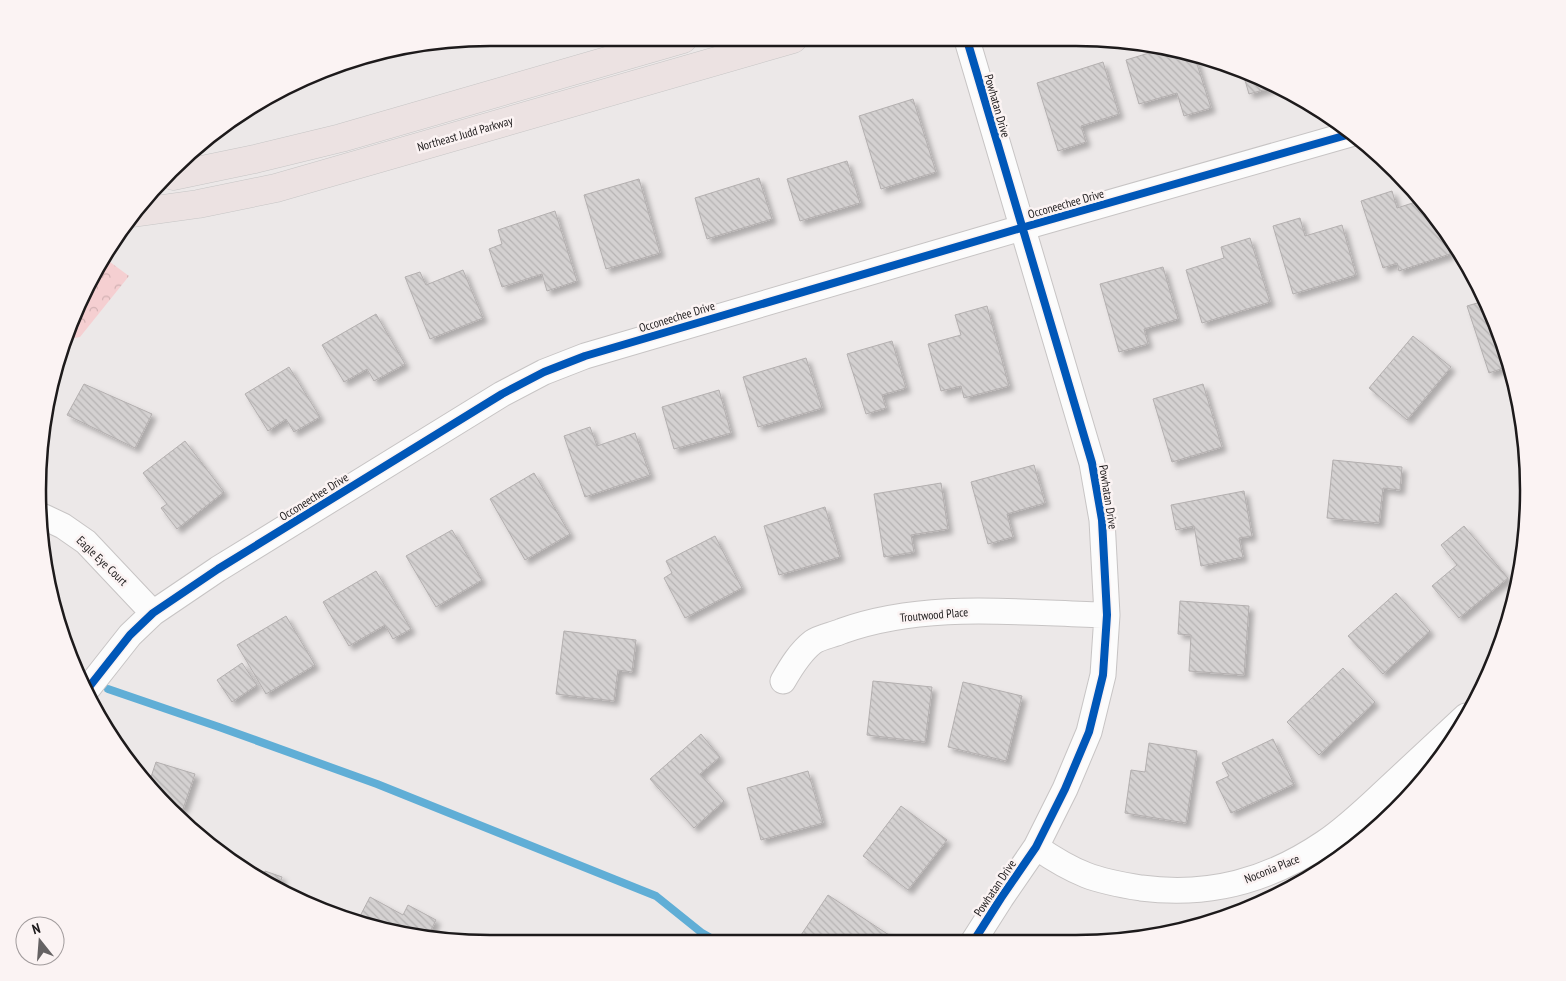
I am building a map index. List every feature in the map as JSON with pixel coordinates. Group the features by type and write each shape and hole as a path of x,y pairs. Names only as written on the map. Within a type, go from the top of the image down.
{"highway":[{"path":"177,175 341,138 659,46"},
{"name":"Northeast Judd Parkway","path":"145,211 198,204 276,188 769,46"}],"street":[{"name":"Powhatan Drive","path":"968,46 1092,463 1102,520 1107,615 1103,675 1089,732 1065,789 1036,847 977,935"},
{"name":"Occoneechee Drive","path":"91,685 130,635 153,613 218,569 502,394 544,372 594,353 1343,136"},
{"name":"Eagle Eye Court","path":"47,519 63,526 86,542 153,613"},
{"name":"Troutwood Place","path":"782,681 794,662 814,641 859,625 918,614 974,611 1107,615"},
{"name":"Noconia Place","path":"1036,847 1079,872 1112,884 1168,891 1220,888 1291,864 1325,842 1356,818 1447,733"}],"green space":[{"path":"110,262 129,276 80,337 73,338 92,294"}],"building":[{"path":"1149,53 1197,63 1211,108 1184,116 1177,93 1139,104 1126,60"},
{"path":"1103,62 1119,114 1081,126 1086,142 1058,151 1037,83"},
{"path":"1245,80 1266,89 1249,94"},
{"path":"913,99 936,172 881,189 859,116"},
{"path":"847,161 860,203 800,221 787,179"},
{"path":"759,178 772,219 707,239 695,198"},
{"path":"639,179 660,253 606,269 584,195"},
{"path":"1392,191 1397,208 1414,203 1445,244 1450,254 1399,271 1397,263 1383,268 1361,201"},
{"path":"555,211 577,281 547,291 542,274 502,287 489,249 502,244 498,230"},
{"path":"1300,218 1305,236 1342,225 1356,275 1293,294 1273,226"},
{"path":"1250,238 1270,302 1202,323 1186,270 1224,258 1221,247"},
{"path":"1163,267 1178,319 1144,329 1148,344 1119,352 1100,284"},
{"path":"463,270 483,318 430,339 405,277 420,272 426,285"},
{"path":"1478,303 1503,368 1489,373 1467,306"},
{"path":"987,306 1009,386 964,398 961,386 941,391 928,344 961,335 955,315"},
{"path":"376,314 405,364 374,381 367,369 344,382 322,345"},
{"path":"1413,336 1451,367 1407,420 1369,388"},
{"path":"892,341 906,388 882,395 886,408 866,414 847,354"},
{"path":"806,358 822,408 758,427 743,377"},
{"path":"289,367 320,417 294,432 286,419 268,431 245,394"},
{"path":"84,384 152,414 135,448 67,415"},
{"path":"1203,384 1222,447 1172,462 1153,399"},
{"path":"719,390 731,433 674,449 662,407"},
{"path":"590,427 597,446 635,433 650,475 585,497 564,436"},
{"path":"185,441 224,492 177,529 161,508 167,504 143,473"},
{"path":"1333,460 1402,467 1400,490 1383,488 1379,523 1327,518"},
{"path":"1034,465 1045,503 1007,514 1013,537 988,544 971,482"},
{"path":"534,473 570,534 525,560 490,499"},
{"path":"941,483 948,529 911,535 914,552 884,557 874,494"},
{"path":"1244,491 1252,536 1239,538 1243,557 1201,566 1194,526 1176,530 1171,505"},
{"path":"825,507 840,557 779,575 764,526"},
{"path":"1464,526 1508,578 1459,618 1432,586 1457,565 1441,545"},
{"path":"452,530 482,580 436,607 406,556"},
{"path":"715,536 742,588 685,618 664,578 672,573 666,561"},
{"path":"376,571 411,629 393,639 385,625 349,646 323,602"},
{"path":"1396,593 1430,631 1383,674 1348,636"},
{"path":"1180,601 1249,606 1244,675 1189,671 1191,635 1178,634"},
{"path":"286,616 315,665 266,694 237,645"},
{"path":"564,631 636,640 632,672 618,670 614,701 556,694"},
{"path":"242,663 257,685 232,702 217,680"},
{"path":"1343,668 1375,702 1319,755 1287,722"},
{"path":"873,681 932,687 925,742 867,735"},
{"path":"963,682 1022,696 1006,761 948,747"},
{"path":"701,734 720,757 700,774 724,801 694,828 650,779"},
{"path":"1273,739 1294,784 1231,813 1216,782 1229,776 1222,763"},
{"path":"1149,743 1197,751 1186,823 1125,813 1131,770 1145,772"},
{"path":"156,762 195,774 183,809 176,805 151,777"},
{"path":"808,771 823,823 761,840 747,788"},
{"path":"901,806 947,840 908,890 863,856"},
{"path":"265,871 282,877 281,882 268,875 264,873"},
{"path":"828,895 889,935 801,935"},
{"path":"370,897 403,915 408,905 436,920 431,931 361,915"}],"waterway":[{"path":"108,689 377,784 656,896 706,935"}],"cycle path":[{"path":"969,46 1092,463 1102,520 1107,615 1103,675 1089,732 1065,789 1036,847 977,935"},
{"path":"91,685 130,635 153,613 218,569 502,394 544,372 585,356 1343,136"}]}
